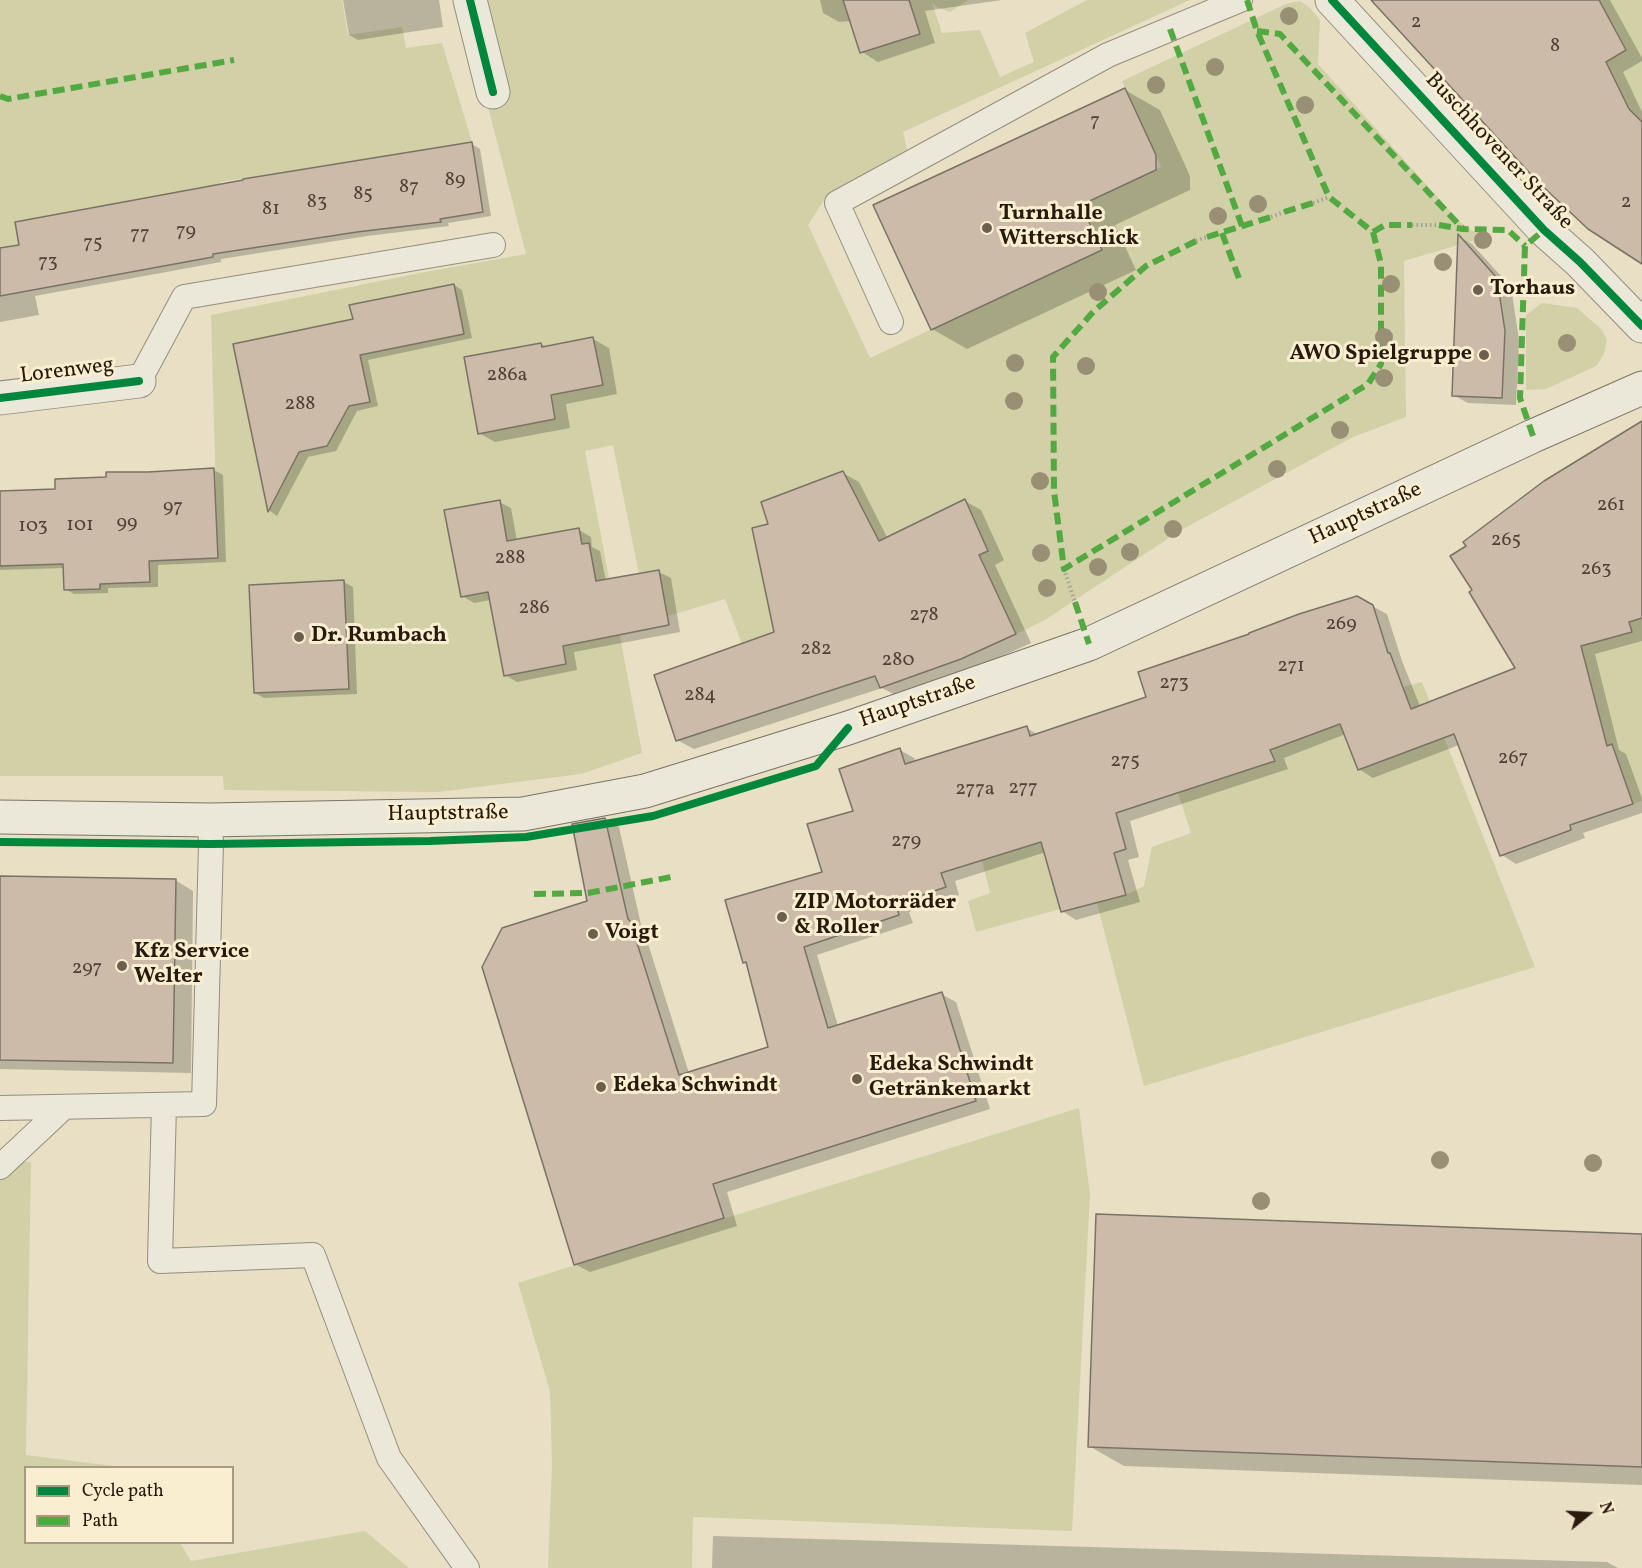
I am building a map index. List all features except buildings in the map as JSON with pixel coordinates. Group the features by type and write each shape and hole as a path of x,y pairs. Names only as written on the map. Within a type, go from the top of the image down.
{"main road":[{"path":"470,0 493,92"},
{"name":"Buschhovener Straße","path":"1332,0 1544,230 1580,262 1642,326"},
{"name":"Lorenweg","path":"0,398 139,381"},
{"name":"Hauptstraße","path":"0,817 210,820 523,813 656,788 848,728 1089,644 1523,440 1642,388"}],"lane":[{"path":"891,322 837,203 1108,55 1240,0"},
{"name":"Lorenweg","path":"139,381 184,297 493,245"},
{"path":"0,1108 204,1104 210,820"},
{"path":"164,1105 160,1261 313,1255 388,1458 467,1568"},
{"path":"0,1167 64,1107"}],"path":[{"path":"1312,202 1329,196"},
{"path":"1271,216 1284,212"},
{"path":"1412,225 1439,225"},
{"path":"1196,241 1207,237"},
{"path":"1064,569 1075,602"}],"green space":[{"path":"0,0 342,0 348,35 402,27 406,48 442,43 472,142 220,182 225,204 15,222 19,245 0,248"},
{"path":"484,0 968,0 950,12 932,3 942,33 980,30 1000,77 1034,62 1025,33 1087,0 1190,0 903,132 907,150 827,195 808,225 870,358 1101,250 1081,205 1161,167 1122,81 1286,4 1300,1 1310,8 1320,20 1318,64 1459,221 1482,238 1404,261 1406,417 1353,437 1181,530 1045,620 1016,634 988,574 974,558 988,550 965,499 877,543 843,471 803,486 788,518 752,529 802,699 742,644 725,599 668,616 659,570 639,574 613,445 585,451 642,753 581,774 438,792 224,790 223,776 0,776 0,566 63,564 64,590 100,589 99,562 106,562 107,584 149,582 149,561 217,528 211,315 526,254 485,95"},
{"path":"1588,0 1642,0 1642,122 1626,138 1606,62 1626,49 1608,17 1587,29"},
{"path":"1542,303 1577,308 1602,330 1607,340 1604,354 1596,366 1546,389 1526,390 1526,315"},
{"path":"1642,618 1642,801 1633,804 1613,745 1579,753 1598,714 1581,646 1632,632 1629,622"},
{"path":"1422,682 1535,967 1144,1086 1097,903 1126,895 1144,886 1152,847 1191,833 1178,793 1218,780 1210,757 1250,759 1274,750 1262,722 1288,721 1296,740 1340,724 1358,770 1394,756 1403,687"},
{"path":"1075,821 1057,893 1060,909 976,932 968,901 990,893 982,860"},
{"path":"1079,1108 1090,1195 1072,1531 693,1517 692,1568 548,1568 552,1465 550,1391 518,1283"},
{"path":"0,1161 31,1162 26,1455 113,1466 24,1466 24,1544 181,1544 191,1561 365,1531 409,1568 0,1568"}],"marked path":[{"path":"1196,241 1146,266 1093,312 1053,357 1054,491 1064,569 1368,384 1381,364 1381,264 1373,232 1329,197 1257,31 1247,0"},
{"path":"1170,29 1242,226"},
{"path":"1257,31 1280,34 1463,229"},
{"path":"0,96 8,99 234,60"},
{"path":"1284,212 1313,203"},
{"path":"1207,237 1271,217"},
{"path":"1373,232 1385,225 1412,225"},
{"path":"1439,225 1463,229 1508,230 1525,246"},
{"path":"1533,436 1520,398 1525,246 1544,230"},
{"path":"1222,233 1240,281"},
{"path":"1075,602 1089,644"},
{"path":"534,894 588,893 671,877"}],"cycle path":[{"path":"470,0 493,92"},
{"path":"1332,0 1544,230 1580,262 1642,326"},
{"path":"0,398 139,381"},
{"path":"0,842 211,844 430,841 526,837 653,816 816,766 848,728"}],"place":[{"name":"Turnhalle Witterschlick","path":"987,228"},
{"name":"Torhaus","path":"1478,290"},
{"name":"AWO Spielgruppe","path":"1484,355"},
{"name":"Dr. Rumbach","path":"299,637"},
{"name":"ZIP Motorräder & Roller","path":"782,917"},
{"name":"Voigt","path":"593,934"},
{"name":"Kfz Service Welter","path":"122,966"},
{"name":"Edeka Schwindt Getränkemarkt","path":"857,1079"},
{"name":"Edeka Schwindt","path":"601,1087"}]}
